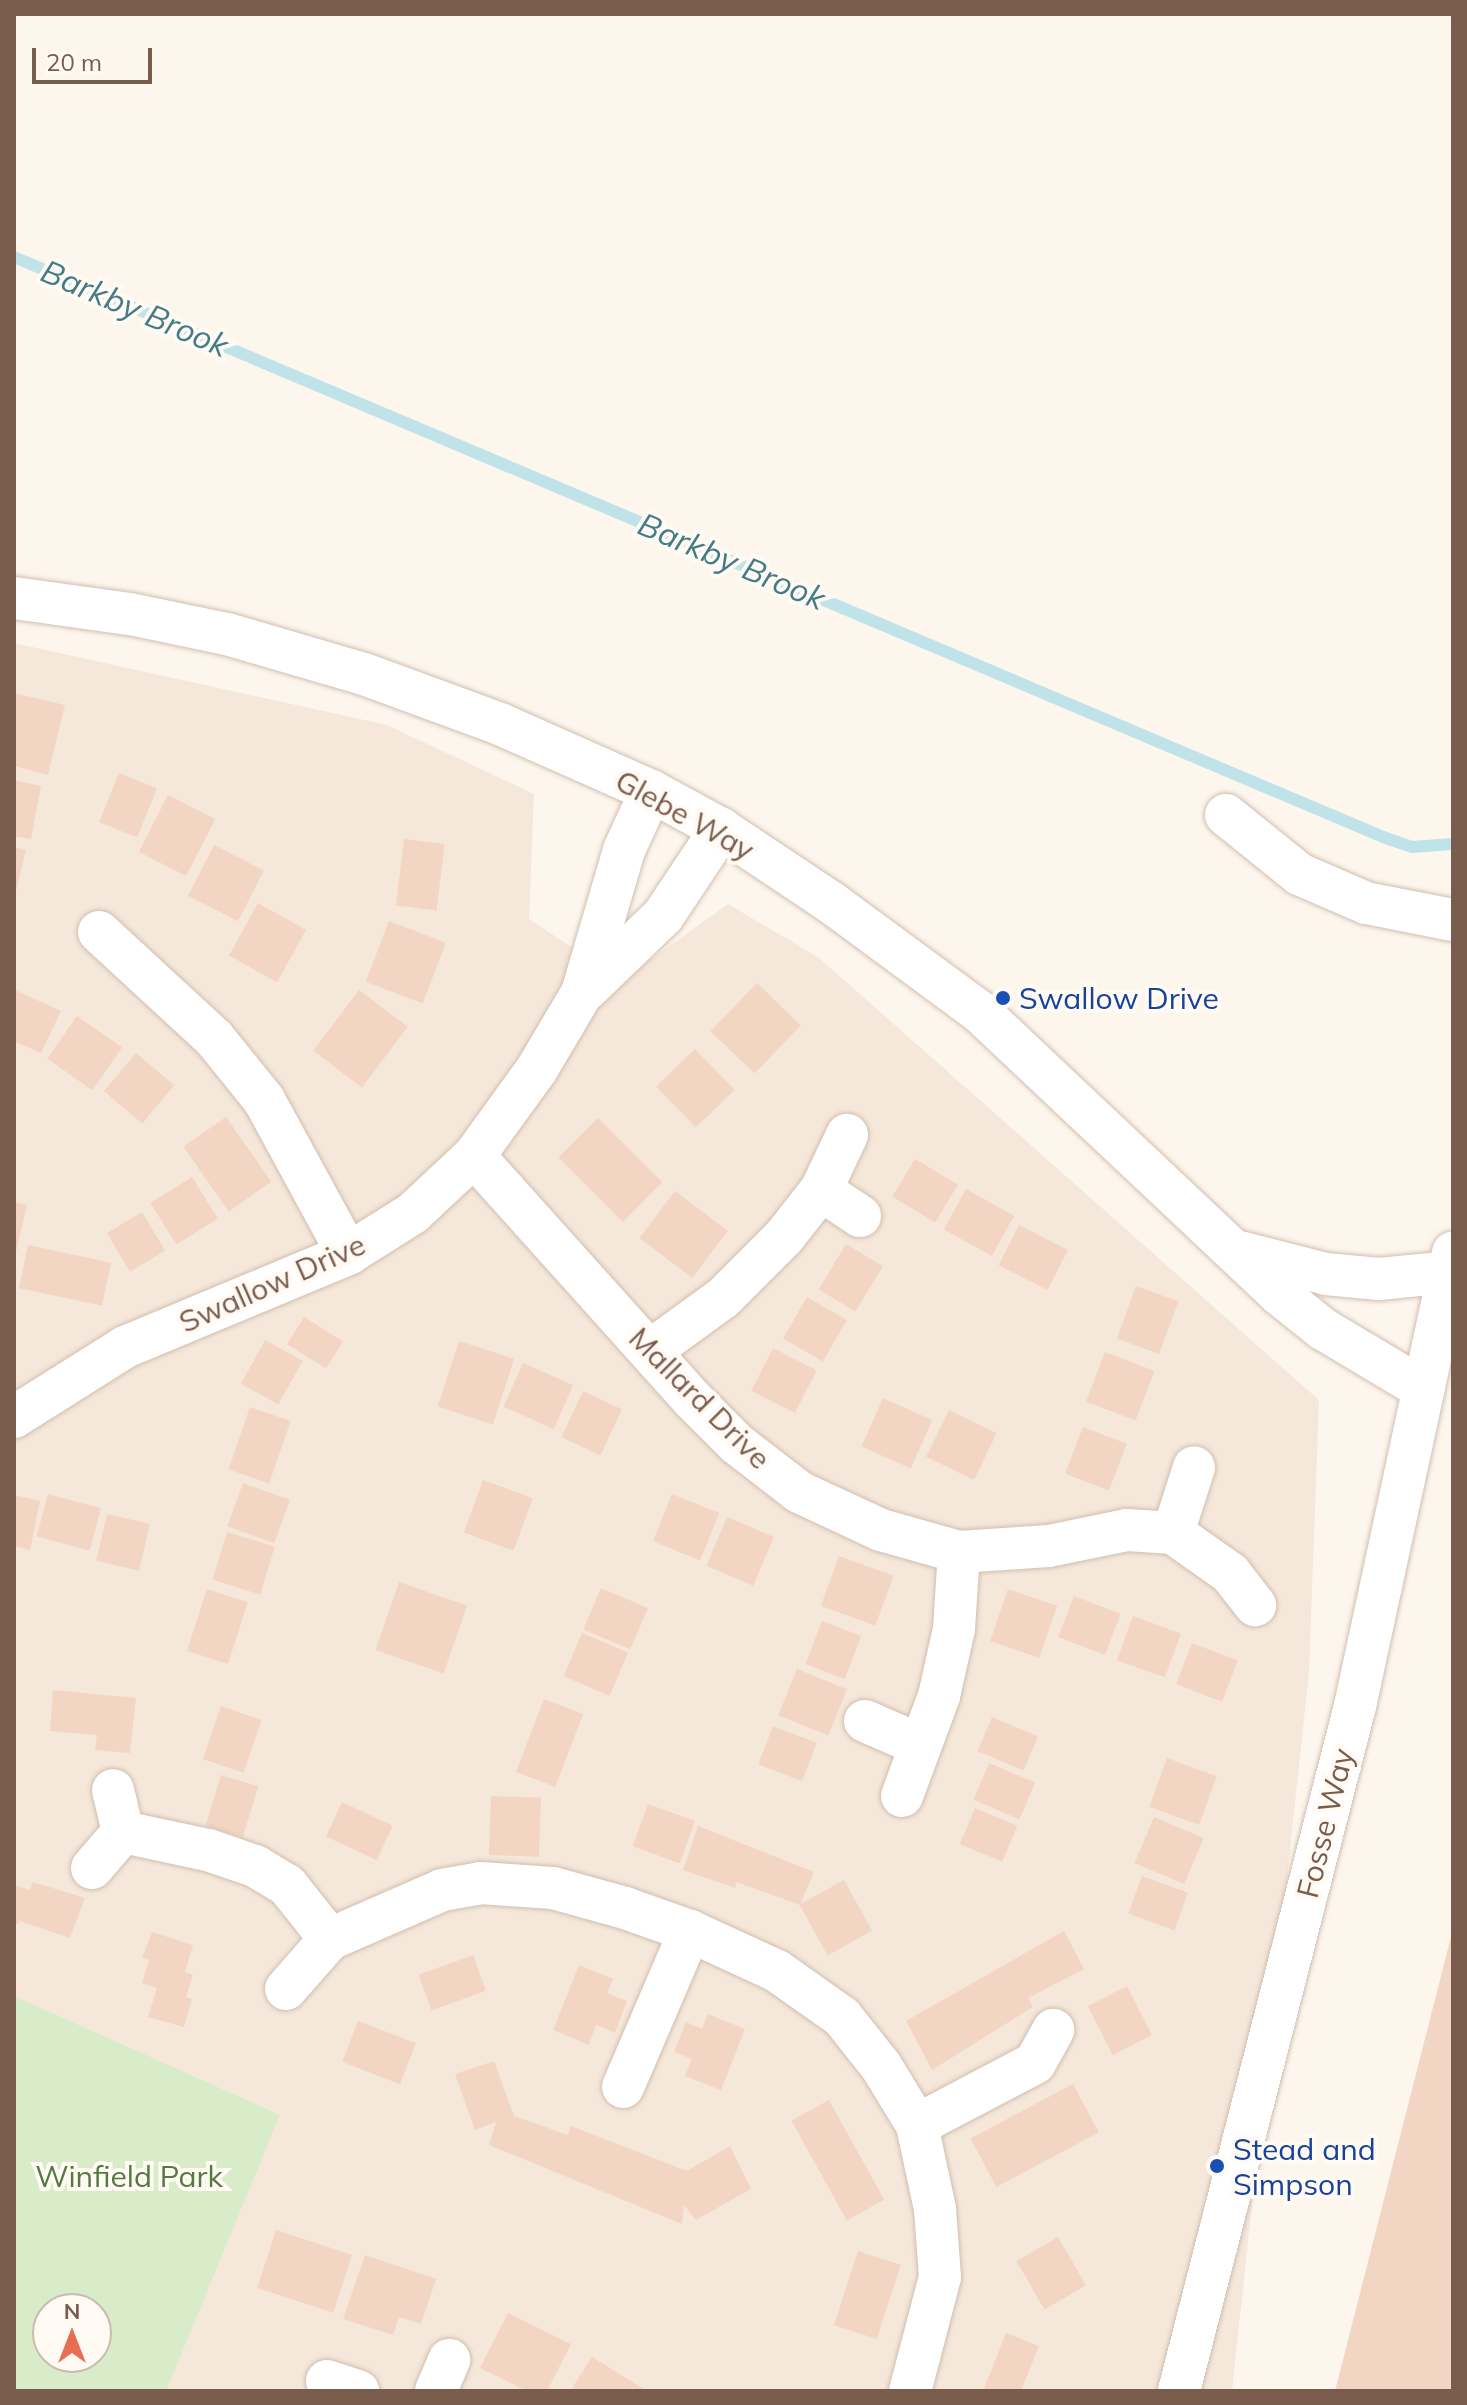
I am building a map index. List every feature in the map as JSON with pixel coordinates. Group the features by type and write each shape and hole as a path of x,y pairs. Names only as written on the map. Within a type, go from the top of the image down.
{"street":[{"name":"Glebe Way","path":"14,598 130,614 227,634 364,674 500,724 651,791 721,829 832,903 981,1013 1240,1252 1278,1293 1323,1329 1420,1387"},
{"name":"Swallow Drive","path":"14,1417 125,1347 348,1254 413,1213 474,1156 537,1069 582,993 624,850 651,791"},
{"path":"1226,815 1299,874 1366,903 1453,920"},
{"name":"Swallow Drive","path":"582,993 663,916 721,829"},
{"path":"99,932 214,1038 264,1100 348,1254"},
{"path":"650,1351 723,1298 784,1237 821,1190 847,1135"},
{"name":"Mallard Drive","path":"474,1156 737,1444 799,1492 881,1530 959,1552 1049,1546 1127,1530 1173,1533"},
{"path":"821,1190 860,1216"},
{"name":"Glebe Way","path":"1240,1252 1326,1274 1379,1279 1451,1262"},
{"name":"Fosse Way","path":"1179,2391 1355,1706 1420,1387 1451,1262"},
{"path":"1194,1467 1173,1533 1230,1573 1255,1605"},
{"path":"902,1796 954,1629 959,1552"},
{"path":"865,1721 920,1745"},
{"path":"113,1790 123,1832"},
{"path":"92,1868 123,1832"},
{"path":"123,1832 208,1850 255,1866 287,1885 330,1939"},
{"path":"286,1989 330,1939 442,1890 480,1883 553,1888 690,1931 777,1971 842,2017 881,2066 917,2125 935,2209 940,2277 910,2391"},
{"path":"623,2087 690,1931"},
{"path":"917,2125 1035,2063 1053,2030"}],"shaded area":[{"path":"14,643 387,725 534,794 529,919 622,980 728,904 818,957 1319,1400 1309,1673 1232,2391 14,2391"}],"green space":[{"name":"Winfield Park","path":"14,1996 280,2115 166,2391 14,2391"}],"building":[{"path":"14,693 65,705 48,775 14,766"},
{"path":"119,773 157,788 137,837 99,822"},
{"path":"14,780 41,786 31,839 14,836"},
{"path":"168,795 215,819 186,876 139,852"},
{"path":"404,839 445,844 437,910 396,906"},
{"path":"214,845 264,870 238,921 188,896"},
{"path":"14,847 26,850 15,895 14,895"},
{"path":"258,903 306,930 277,982 229,955"},
{"path":"389,921 446,943 423,1004 366,982"},
{"path":"757,983 801,1025 754,1074 710,1031"},
{"path":"15,990 61,1011 41,1053 14,1041"},
{"path":"359,990 408,1027 362,1087 313,1051"},
{"path":"77,1016 122,1048 92,1090 47,1059"},
{"path":"695,1049 735,1090 696,1128 656,1087"},
{"path":"136,1053 174,1085 142,1123 104,1091"},
{"path":"226,1117 271,1182 229,1212 183,1147"},
{"path":"598,1118 662,1182 623,1222 558,1158"},
{"path":"915,1159 958,1185 935,1222 892,1197"},
{"path":"192,1177 218,1219 176,1245 150,1203"},
{"path":"966,1189 1014,1216 992,1256 944,1229"},
{"path":"675,1191 728,1231 692,1278 639,1238"},
{"path":"14,1202 27,1205 15,1256 14,1256"},
{"path":"142,1212 165,1251 130,1272 107,1233"},
{"path":"1019,1225 1068,1250 1048,1290 999,1265"},
{"path":"846,1244 883,1266 856,1312 819,1289"},
{"path":"28,1245 111,1263 102,1306 19,1288"},
{"path":"1136,1286 1178,1301 1159,1354 1117,1339"},
{"path":"807,1297 847,1320 823,1362 783,1339"},
{"path":"304,1317 343,1341 326,1369 287,1344"},
{"path":"265,1340 303,1361 278,1405 241,1384"},
{"path":"459,1341 514,1359 493,1425 438,1407"},
{"path":"773,1348 817,1370 795,1413 751,1391"},
{"path":"1105,1352 1154,1371 1135,1420 1086,1401"},
{"path":"523,1363 573,1385 554,1429 503,1407"},
{"path":"583,1391 622,1409 600,1455 561,1437"},
{"path":"883,1398 932,1420 911,1468 861,1446"},
{"path":"250,1407 291,1421 269,1483 229,1469"},
{"path":"949,1410 997,1433 974,1480 926,1457"},
{"path":"1083,1427 1127,1444 1109,1491 1065,1474"},
{"path":"483,1480 533,1498 514,1551 464,1533"},
{"path":"243,1483 290,1500 274,1543 227,1526"},
{"path":"48,1494 101,1508 90,1551 37,1537"},
{"path":"672,1494 719,1513 700,1560 653,1541"},
{"path":"14,1495 40,1501 30,1550 14,1546"},
{"path":"107,1514 150,1524 139,1571 96,1561"},
{"path":"727,1517 774,1537 753,1586 706,1566"},
{"path":"227,1532 275,1547 260,1594 212,1580"},
{"path":"839,1556 894,1576 875,1626 821,1606"},
{"path":"399,1582 467,1605 444,1674 376,1650"},
{"path":"601,1588 648,1608 630,1649 583,1629"},
{"path":"207,1589 248,1602 228,1664 187,1651"},
{"path":"1008,1589 1057,1606 1039,1658 990,1641"},
{"path":"1074,1596 1121,1614 1105,1655 1058,1637"},
{"path":"1133,1616 1181,1633 1165,1678 1117,1660"},
{"path":"822,1621 861,1636 845,1679 806,1664"},
{"path":"582,1633 628,1653 610,1696 564,1676"},
{"path":"1192,1643 1238,1661 1222,1702 1176,1684"},
{"path":"797,1669 847,1689 828,1736 778,1715"},
{"path":"53,1690 136,1698 130,1753 95,1750 97,1735 50,1731"},
{"path":"544,1699 583,1714 555,1787 516,1772"},
{"path":"221,1706 262,1720 243,1773 203,1759"},
{"path":"992,1717 1038,1737 1024,1771 978,1751"},
{"path":"773,1726 817,1743 802,1781 758,1764"},
{"path":"1167,1758 1217,1776 1199,1825 1149,1807"},
{"path":"989,1763 1035,1783 1019,1819 973,1800"},
{"path":"221,1775 258,1786 243,1837 206,1826"},
{"path":"491,1796 541,1798 539,1857 489,1855"},
{"path":"342,1802 393,1826 377,1860 326,1836"},
{"path":"648,1804 695,1821 680,1863 633,1846"},
{"path":"975,1808 1017,1826 1002,1862 960,1844"},
{"path":"1154,1817 1204,1838 1184,1884 1134,1863"},
{"path":"698,1826 814,1872 800,1905 736,1882 735,1888 683,1870"},
{"path":"1142,1876 1188,1893 1174,1930 1128,1914"},
{"path":"844,1880 872,1931 828,1955 799,1905"},
{"path":"33,1882 85,1898 70,1938 20,1921 14,1927 14,1885 30,1890"},
{"path":"1064,1931 1084,1969 1028,1998 1033,2007 932,2070 906,2021"},
{"path":"152,1932 193,1945 185,1972 193,1975 186,1997 192,1999 184,2027 148,2017 157,1988 142,1983 149,1960 142,1958"},
{"path":"1452,1933 1453,2391 1335,2391"},
{"path":"473,1955 486,1991 431,2011 418,1975"},
{"path":"579,1965 613,1979 607,1993 627,2001 615,2033 596,2025 589,2045 553,2030"},
{"path":"1127,1986 1152,2035 1113,2055 1088,2006"},
{"path":"708,2014 745,2029 721,2090 685,2076 692,2059 674,2052 686,2022 702,2029"},
{"path":"358,2021 416,2043 400,2084 342,2062"},
{"path":"494,2061 514,2116 568,2135 571,2126 687,2171 730,2146 751,2189 696,2220 684,2205 682,2224 489,2145 496,2122 475,2130 455,2074"},
{"path":"1073,2084 1099,2133 996,2187 971,2138"},
{"path":"829,2100 884,2200 847,2221 791,2121"},
{"path":"276,2230 352,2255 333,2313 257,2288"},
{"path":"1058,2237 1086,2285 1044,2309 1016,2261"},
{"path":"858,2251 901,2265 877,2339 834,2325"},
{"path":"365,2255 436,2279 421,2324 399,2317 393,2335 343,2319"},
{"path":"508,2313 571,2344 547,2391 527,2391 480,2368"},
{"path":"1006,2333 1039,2346 1021,2391 983,2391"},
{"path":"592,2357 647,2391 570,2391"}],"waterway":[{"name":"Barkby Brook","path":"14,257 1383,837 1412,847 1453,844"}],"place":[{"name":"Swallow Drive","path":"1003,998"},
{"name":"Stead and Simpson","path":"1217,2166"}]}
